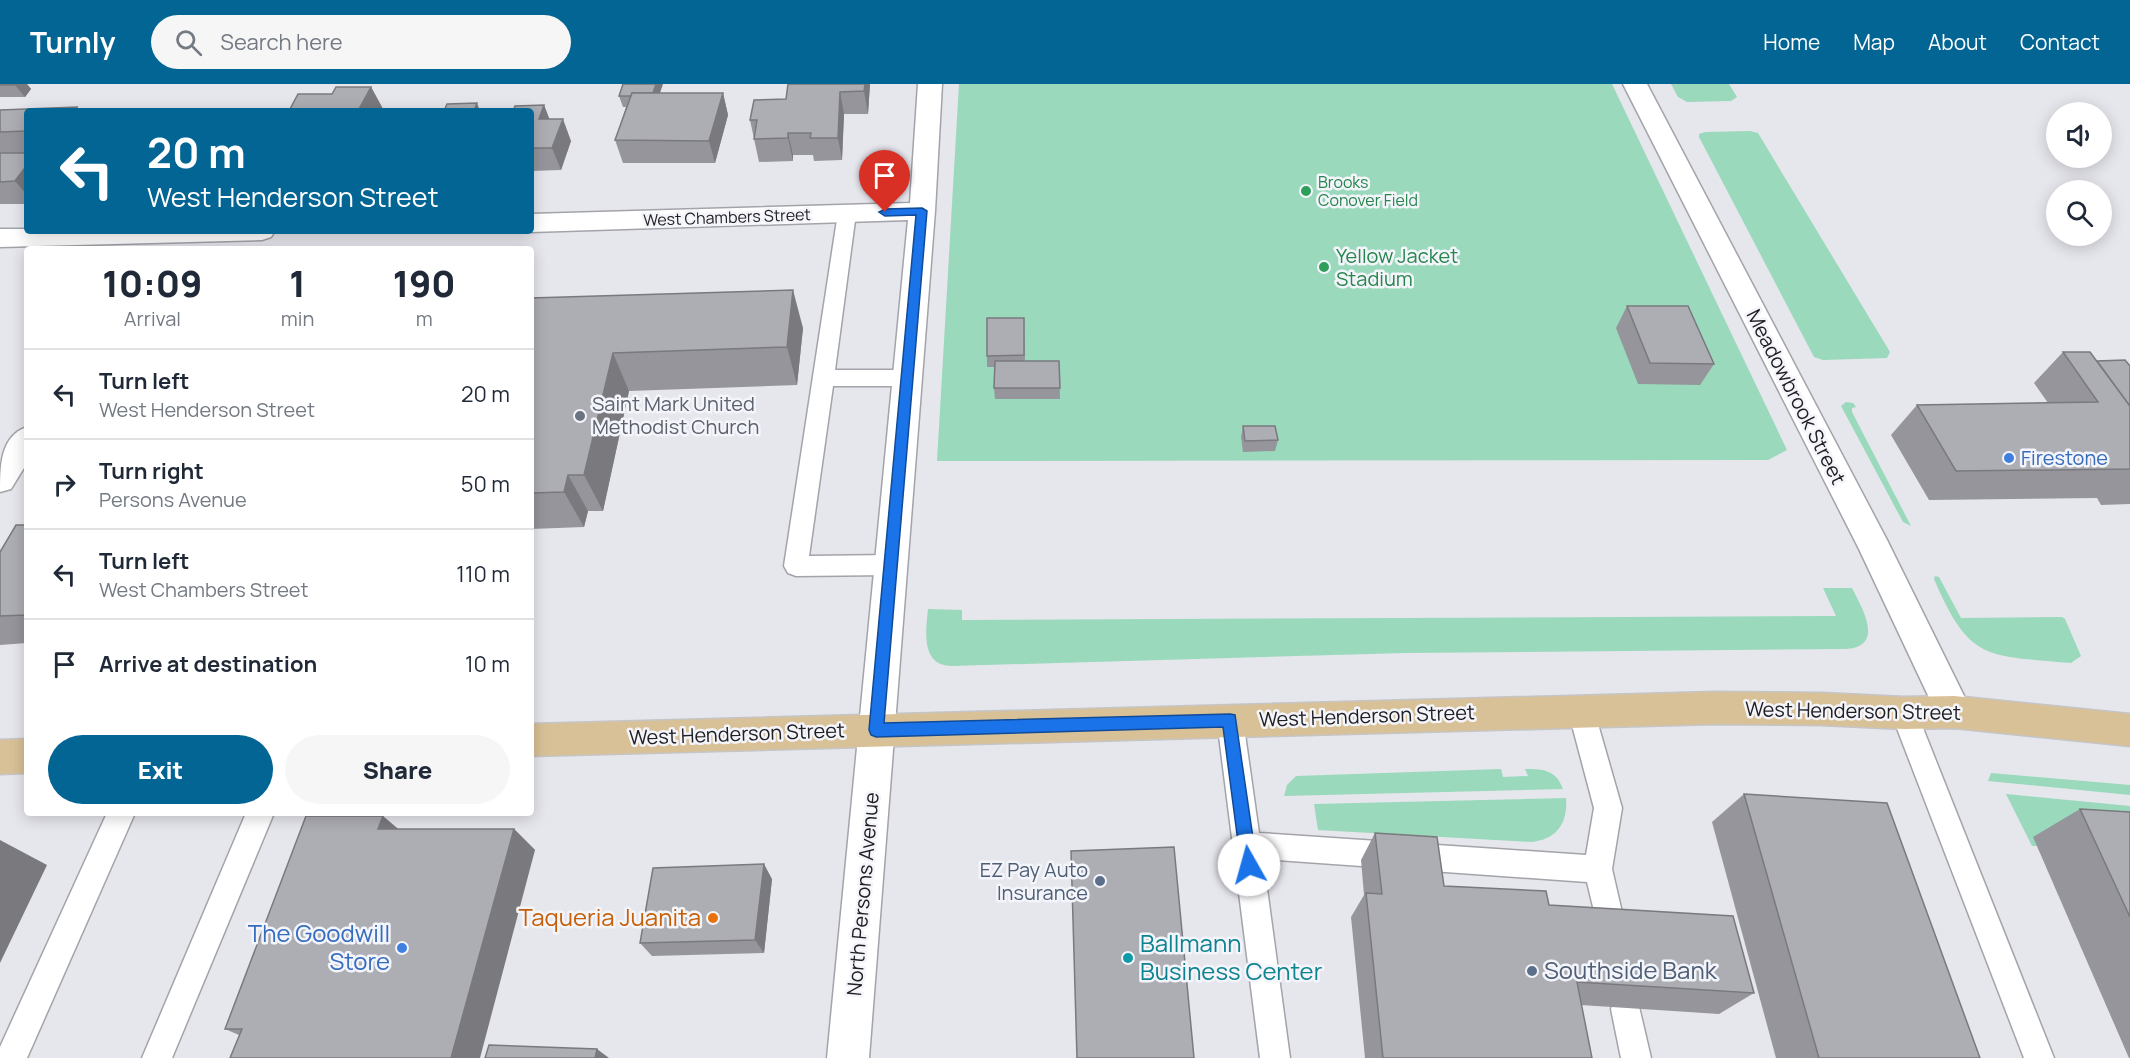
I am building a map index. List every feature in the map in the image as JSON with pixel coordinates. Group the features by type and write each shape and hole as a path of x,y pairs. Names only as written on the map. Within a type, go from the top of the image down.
{"main road":[{"name":"West Henderson Street","path":"534,740 1581,710 1822,709 1904,713 1954,712 2130,730"},
{"path":"0,757 24,756"}],"street":[{"name":"North Persons Avenue","path":"848,1058 908,378 930,84"},
{"name":"Meadowbrook Street","path":"1635,84 1875,549 1954,712"},
{"name":"West Chambers Street","path":"534,223 922,211"},
{"path":"0,238 151,242 232,234"},
{"path":"0,480 24,443"}],"lane":[{"path":"847,213 825,378 796,566 891,565"},
{"path":"825,378 908,378"},
{"path":"1581,710 1608,808 1598,869 1612,934"},
{"path":"1904,713 2039,1058"},
{"path":"1230,720 1275,1058"},
{"path":"11,1058 120,816"},
{"path":"157,1058 259,816"},
{"path":"1246,845 1598,869"},
{"path":"1626,1009 1636,1058"}],"green space":[{"name":"Yellow Jacket Stadium","path":"959,84 1612,84 1787,450 1768,460 937,461"},
{"path":"1671,84 1729,84 1737,97 1731,101 1687,102 1678,97"},
{"path":"1750,131 1758,133 1890,352 1887,358 1823,360 1814,357 1699,137 1699,134 1705,132"},
{"path":"1846,402 1853,403 1856,407 1852,408 1852,412 1911,526 1903,522 1841,406"},
{"path":"1935,576 1939,577 1961,618 2062,617 2065,619 2081,656 2071,663 2019,658 1985,650 1971,640 1959,626 1934,579"},
{"path":"1823,588 1852,588 1868,625 1865,641 1857,647 1845,649 1404,653 952,666 934,660 927,645 926,636 928,609 962,610 962,620 1836,616"},
{"path":"1501,769 1503,777 1528,776 1525,769 1549,772 1557,778 1563,789 1284,796 1287,785 1296,776"},
{"path":"1991,773 2130,785 2130,795 1988,781"},
{"path":"2006,794 2130,806 2130,842 2034,837 2038,846 2032,846"},
{"path":"1566,798 1565,815 1559,828 1548,837 1532,842 1318,830 1314,804"}],"building":[{"path":"623,84 656,84 653,93 632,93 631,96 619,96"},
{"path":"788,84 865,84 864,91 840,92 838,138 810,138 811,133 788,133 788,138 754,139 757,120 750,120 754,100 786,99"},
{"path":"336,87 371,87 360,108 291,108 298,94 332,94"},
{"path":"632,93 723,93 709,141 615,140"},
{"path":"477,103 475,108 445,108 447,104"},
{"path":"544,105 539,119 563,119 552,148 534,148 534,108 514,108 515,106"},
{"path":"24,109 24,131 0,132 0,110"},
{"path":"0,153 24,153 24,169 15,181 0,182"},
{"path":"793,290 787,347 613,353 584,475 568,475 564,492 534,493 534,298"},
{"path":"1627,306 1688,306 1714,364 1650,363"},
{"path":"987,318 1024,318 1024,355 987,356"},
{"path":"2063,352 2090,352 2130,406 2130,469 1956,471 1917,405 2098,402"},
{"path":"2125,360 2130,366 2130,406 2097,361"},
{"path":"995,361 1059,361 1060,388 994,388"},
{"path":"1243,426 1275,426 1278,440 1245,441"},
{"path":"16,525 24,525 24,615 0,616 0,552"},
{"path":"1744,794 1887,803 1980,1058 1819,1058"},
{"path":"2080,809 2130,812 2130,917"},
{"name":"The Goodwill Store","path":"306,816 383,816 378,829 514,829 451,1058 230,1058 242,1029 225,1029"},
{"name":"Southside Bank","path":"1375,833 1437,837 1444,886 1546,891 1549,905 1733,916 1754,993 1577,982 1592,1058 1383,1058 1366,893 1382,894"},
{"name":"Ballmann Business Center","path":"1174,847 1194,1058 1077,1058 1071,851"},
{"name":"Taqueria Juanita","path":"764,864 755,940 640,943 653,868"},
{"path":"489,1045 597,1049 595,1058 485,1058"}],"place":[{"name":"Brooks Conover Field","path":"1306,191"},
{"name":"Yellow Jacket Stadium","path":"1324,267"},
{"name":"Saint Mark United Methodist Church","path":"580,416"},
{"name":"Firestone","path":"2009,458"},
{"name":"EZ Pay Auto Insurance","path":"1100,881"},
{"name":"Taqueria Juanita","path":"713,918"},
{"name":"The Goodwill Store","path":"402,948"},
{"name":"Ballmann Business Center","path":"1128,958"},
{"name":"Southside Bank","path":"1532,971"}],"route":[{"path":"885,212 922,211 876,730 1230,720 1249,865"}]}
